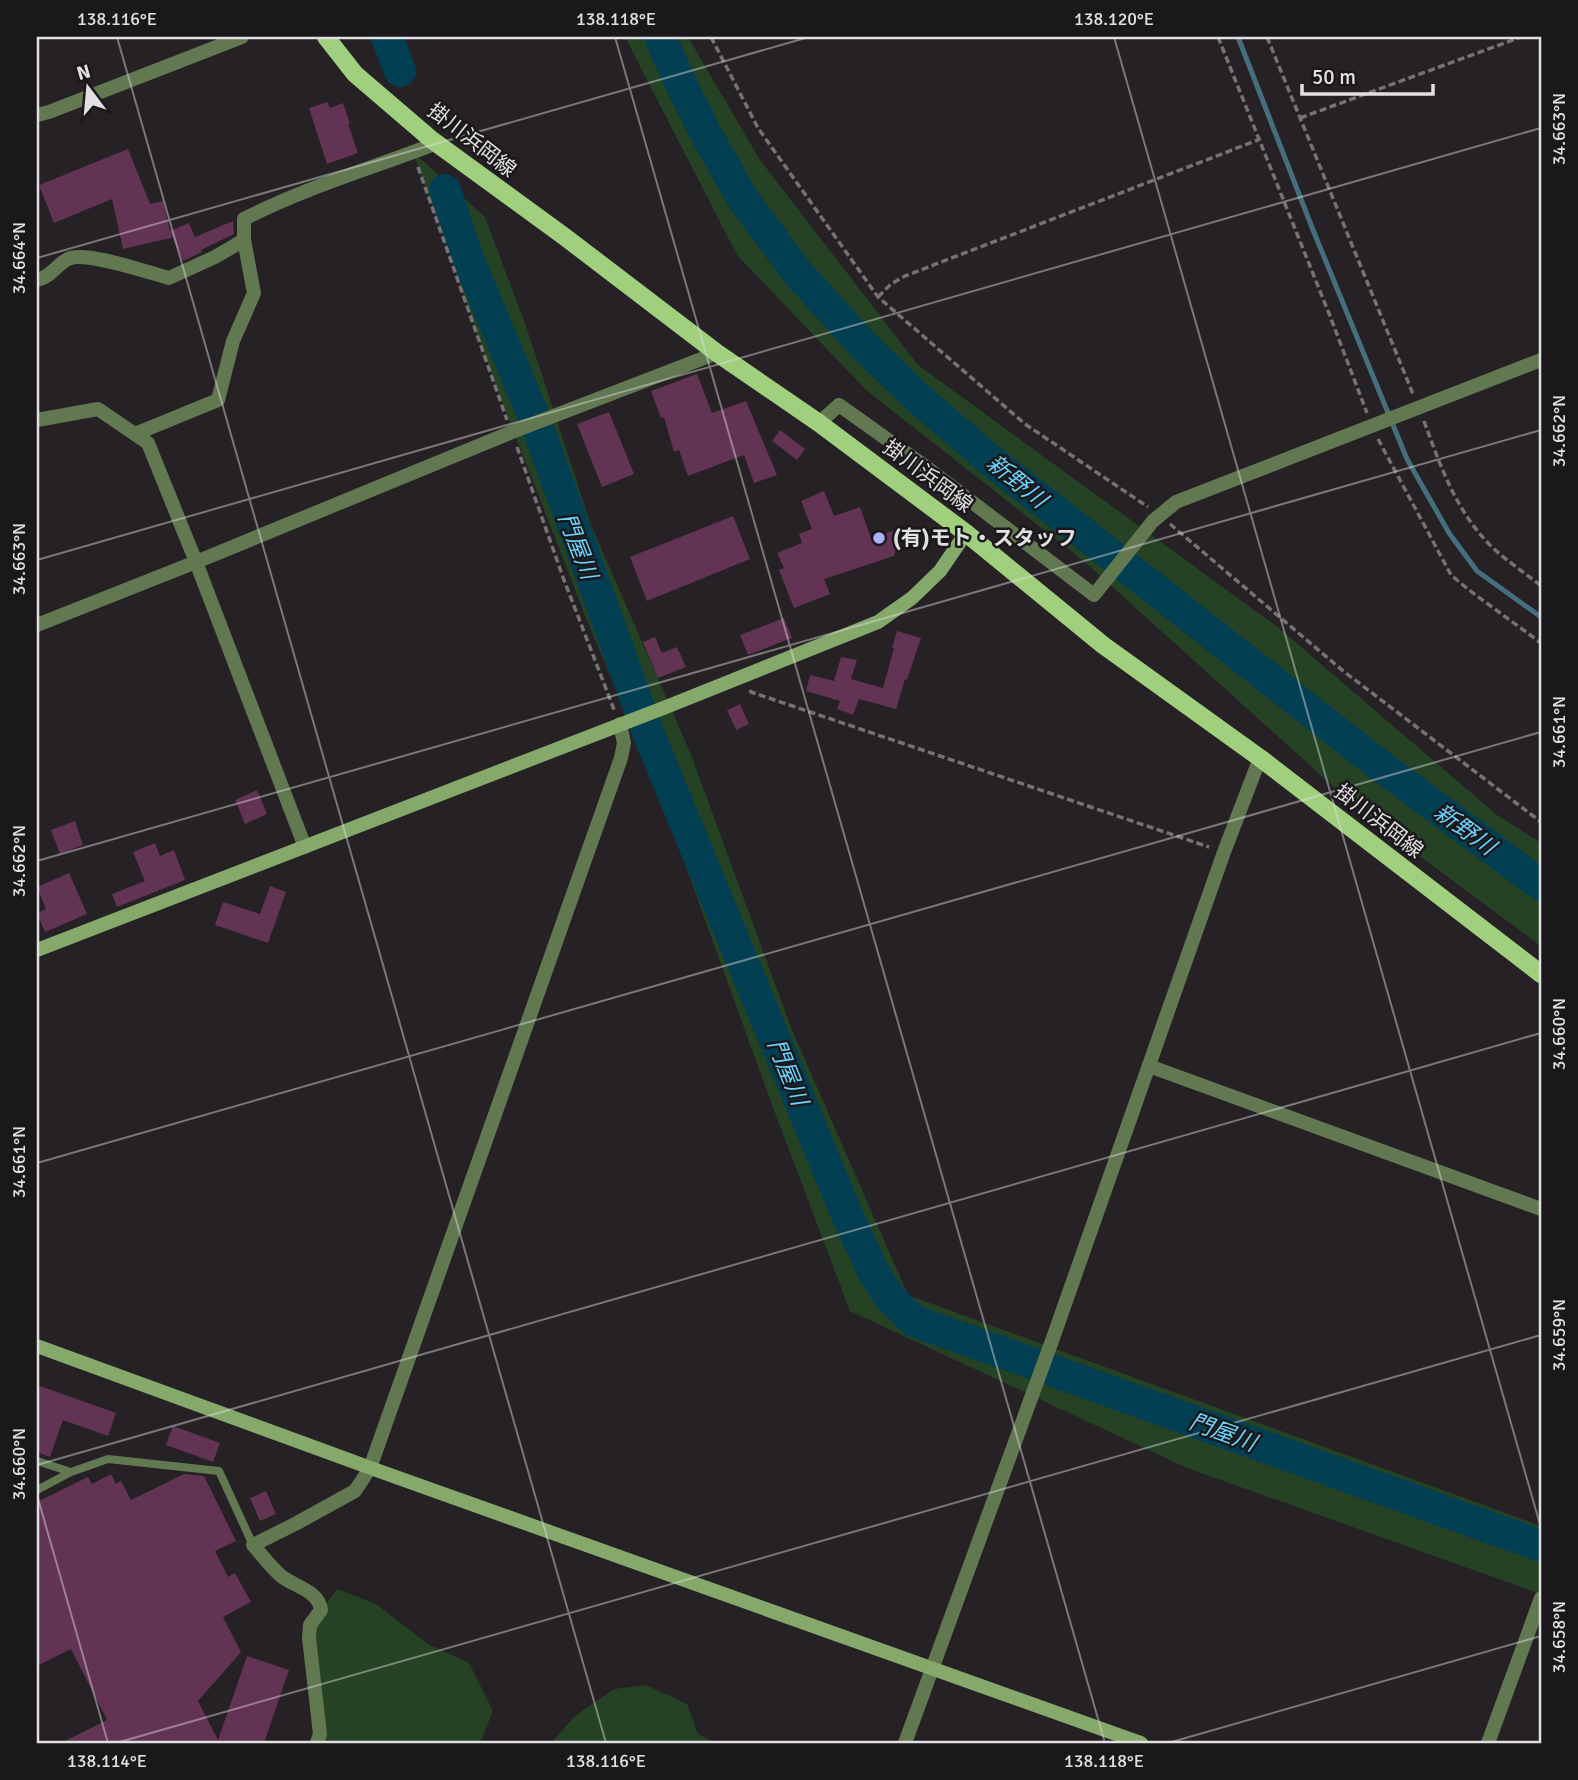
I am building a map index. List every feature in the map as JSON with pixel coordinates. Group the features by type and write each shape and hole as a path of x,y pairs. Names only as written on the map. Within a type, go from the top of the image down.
{"main road":[{"name":"掛川浜岡線","path":"326,37 355,74 437,143 717,353 819,423 966,533 1103,645 1260,758 1541,974"}],"street":[{"path":"37,116 242,37"},
{"path":"135,434 218,400 233,341 254,293 244,240 244,219 328,183 437,143"},
{"path":"37,280 45,278 69,258 88,256 169,278 244,240"},
{"path":"37,625 512,432 717,353"},
{"path":"819,423 839,405 926,467 1094,595 1156,518 1176,502 1541,360"},
{"path":"37,420 98,409 148,443 305,847"},
{"path":"37,950 666,707 877,622 912,598 940,571 966,533"},
{"path":"317,1743 320,1734 309,1639 310,1626 321,1610 320,1604 315,1596 281,1576 253,1545 355,1491 370,1468 621,758 624,743 620,724"},
{"path":"905,1743 1260,758"},
{"path":"1149,1066 1541,1209"},
{"path":"37,1346 1140,1743"},
{"path":"1488,1743 1541,1598"}],"lane":[{"path":"37,1490 71,1472 108,1459 219,1471 253,1545"},
{"path":"37,1461 71,1472"}],"path":[{"path":"711,37 758,128 878,297 1025,424 1156,518 1342,670 1541,822"},
{"path":"1218,37 1372,426 1451,575 1541,643"},
{"path":"1267,37 1449,486 1478,531 1492,547 1541,586"},
{"path":"1300,118 1521,37"},
{"path":"878,297 891,284 905,276 1258,140"},
{"path":"743,676 751,692 1224,852"}],"green space":[{"path":"625,37 688,37 760,160 918,365 1279,628 1497,815 1541,843 1541,946 1367,817 1086,563 866,390 737,255"},
{"path":"413,152 485,217 527,329 591,525 690,752 792,1030 908,1295 1541,1526 1541,1594 1187,1468 850,1311 658,790 586,618 491,373"},
{"path":"337,1589 376,1604 428,1644 469,1663 493,1711 480,1743 323,1743 312,1663 317,1617"},
{"path":"646,1685 687,1704 698,1734 715,1743 551,1743 575,1716 614,1689"}],"building":[{"path":"327,102 330,108 343,103 358,153 327,164 309,108"},
{"path":"128,149 150,204 163,201 170,231 189,223 195,237 233,221 234,234 183,261 171,234 171,238 123,249 112,199 54,223 39,185"},
{"path":"697,374 712,413 746,401 777,475 754,483 744,455 688,476 679,450 674,452 664,417 661,418 651,391"},
{"path":"609,412 634,474 602,487 577,424"},
{"path":"780,430 805,449 797,460 772,441"},
{"path":"824,491 834,516 860,507 871,538 896,530 899,539 894,556 824,579 830,594 794,608 779,570 784,568 777,553 802,543 799,534 812,529 801,501"},
{"path":"733,516 750,559 647,601 630,557"},
{"path":"784,618 792,638 748,655 740,635"},
{"path":"897,631 921,638 896,709 859,699 853,715 837,709 840,701 806,691 810,675 834,681 841,657 857,660 851,679 883,688"},
{"path":"655,637 662,653 677,647 686,667 658,678 643,642"},
{"path":"740,704 749,724 736,730 727,710"},
{"path":"257,790 267,814 245,824 235,800"},
{"path":"75,821 83,845 60,854 51,830"},
{"path":"155,843 160,856 174,850 185,880 117,907 112,894 145,881 133,852"},
{"path":"69,873 87,914 45,932 37,913 46,909 37,887"},
{"path":"270,886 286,892 268,943 215,925 223,902 260,914"},
{"path":"37,1385 116,1413 108,1436 63,1420 50,1457 37,1452"},
{"path":"173,1426 220,1443 213,1462 166,1445"},
{"path":"111,1474 116,1484 121,1481 131,1500 184,1474 204,1476 236,1541 215,1551 228,1577 235,1573 251,1602 223,1617 241,1652 198,1701 218,1740 247,1656 289,1670 264,1743 61,1743 107,1720 71,1649 37,1666 37,1502 88,1477 92,1484"},
{"path":"266,1491 276,1514 260,1521 250,1498"}],"waterway":[{"name":"門屋川","path":"387,37 400,71"},
{"name":"新野川","path":"660,37 705,132 743,199 796,271 866,348 918,398 990,460 1378,764 1541,885"},
{"path":"1238,37 1313,230 1407,459 1449,533 1477,571 1541,617"},
{"name":"門屋川","path":"445,190 467,256 534,417 649,735 847,1215 874,1273 890,1298 914,1321 1541,1546"}],"place":[{"name":"(有)モト・スタッフ","path":"879,538"}]}
